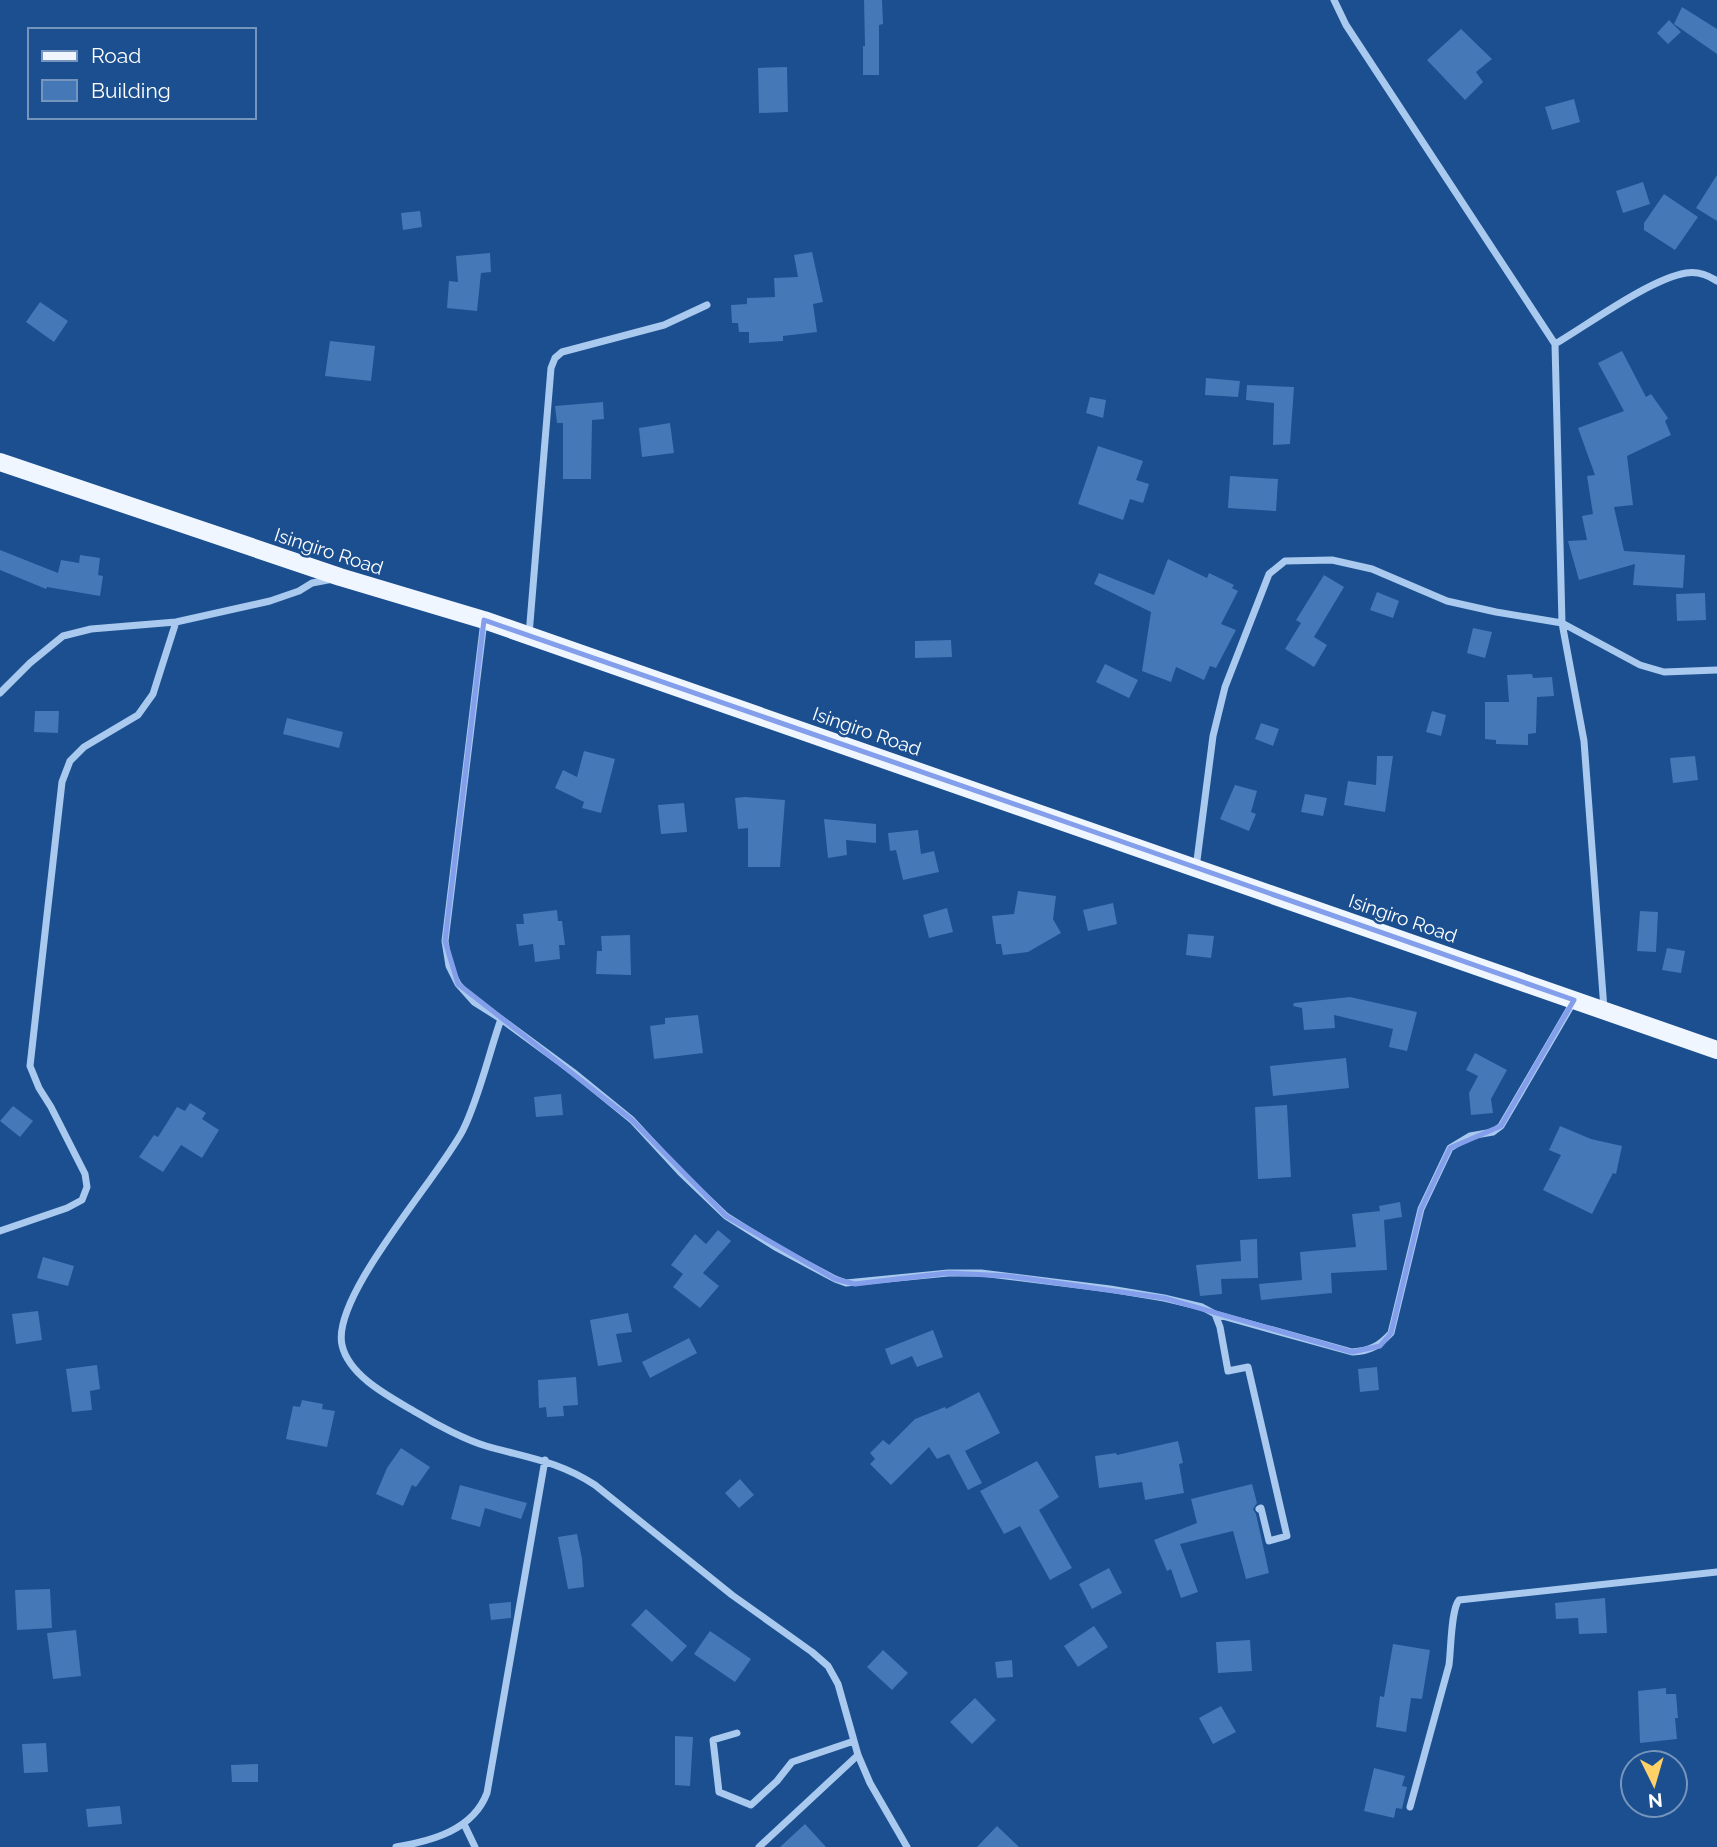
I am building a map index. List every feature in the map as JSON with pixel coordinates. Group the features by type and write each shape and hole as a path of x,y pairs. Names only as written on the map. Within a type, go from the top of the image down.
{"main road":[{"name":"Isingiro Road","path":"0,462 340,577 529,635 1717,1050"}],"street":[{"path":"1334,0 1346,25 1555,344 1562,623 1584,741 1605,1011"},
{"path":"1555,344 1661,281 1688,272 1707,275 1717,281"},
{"path":"529,635 551,368 555,358 562,352 664,325 707,305"},
{"path":"1196,868 1213,736 1225,687 1269,574 1285,561 1332,560 1372,569 1447,601 1562,623 1640,665 1664,672 1717,670"},
{"path":"0,693 30,663 63,636 91,629 176,622 270,601 299,591 312,583 340,577"},
{"path":"484,620 445,941 449,966 458,984 474,1003 500,1018 573,1072 632,1120 726,1216 777,1248 835,1279 855,1284 890,1278 981,1273 1164,1298 1352,1352 1380,1346 1391,1333 1421,1209 1450,1148 1470,1136 1493,1132 1502,1126 1574,1000"},
{"path":"0,1231 67,1208 82,1199 87,1187 85,1174 30,1066 62,782 70,761 84,747 138,715 153,694 176,622"},
{"path":"500,1018 465,1126 451,1151 379,1252 342,1323 341,1342 346,1359 357,1374 421,1415 484,1445 545,1460 575,1472 595,1485 732,1595 812,1651 828,1666 838,1684 858,1755 870,1783 907,1847"},
{"path":"1215,1314 1228,1371 1248,1367 1287,1536 1269,1541 1261,1508 1259,1509"},
{"path":"396,1847 445,1834 464,1824 482,1807 487,1793 545,1460"},
{"path":"1410,1807 1449,1665 1454,1607 1459,1600 1717,1572"},
{"path":"737,1733 713,1741 719,1792 751,1804 777,1781 792,1762 854,1741"},
{"path":"759,1847 858,1755"},
{"path":"464,1824 475,1847"}],"highlighted area":[{"path":"484,620 1043,814 1574,1000 1501,1126 1450,1148 1421,1209 1391,1333 1380,1346 1352,1352 1164,1298 1008,1276 948,1273 855,1284 835,1279 726,1216 632,1120 458,984 445,941"}],"building":[{"path":"864,0 882,0 879,75 863,75"},
{"path":"1682,7 1717,29 1717,54 1674,24"},
{"path":"1669,20 1681,32 1668,44 1657,33"},
{"path":"1461,29 1492,59 1476,72 1483,82 1465,100 1427,60"},
{"path":"787,67 788,112 759,113 758,68"},
{"path":"1574,99 1580,122 1552,130 1545,107"},
{"path":"1717,175 1717,221 1696,208"},
{"path":"1643,182 1650,204 1623,213 1616,191"},
{"path":"1664,194 1698,217 1675,250 1644,230 1644,223"},
{"path":"420,211 422,227 403,230 401,213"},
{"path":"812,252 823,302 813,304 817,332 783,336 783,341 749,343 749,332 739,332 738,323 732,323 731,305 747,304 747,298 775,297 774,278 798,277 794,255"},
{"path":"490,253 491,272 481,273 477,311 447,308 449,281 458,282 456,256"},
{"path":"40,302 68,321 54,342 26,322"},
{"path":"330,341 375,346 371,381 325,376"},
{"path":"1622,351 1646,397 1651,394 1668,418 1665,421 1671,435 1627,456 1633,505 1614,507 1624,551 1685,555 1683,588 1633,585 1635,564 1579,580 1568,541 1587,540 1582,516 1593,514 1587,476 1595,475 1578,428 1624,411 1598,363"},
{"path":"1206,378 1240,381 1238,397 1205,395"},
{"path":"1247,385 1294,387 1290,444 1273,445 1274,403 1246,400"},
{"path":"1090,397 1106,400 1103,418 1086,413"},
{"path":"603,402 604,419 592,420 591,479 563,479 563,423 557,423 555,406"},
{"path":"670,423 674,453 642,457 639,428"},
{"path":"1098,446 1143,461 1136,480 1149,484 1143,503 1130,499 1123,520 1078,504"},
{"path":"1230,476 1278,479 1276,511 1228,508"},
{"path":"0,550 58,573 61,560 79,563 80,555 100,558 98,575 103,576 100,596 47,587 46,589 0,570"},
{"path":"1168,559 1207,578 1209,573 1234,585 1232,588 1238,591 1221,624 1236,630 1216,668 1210,666 1204,680 1176,667 1171,682 1142,671 1151,612 1094,584 1099,573 1154,595"},
{"path":"1324,575 1344,587 1314,637 1327,645 1314,667 1285,649 1301,623 1296,620"},
{"path":"1377,592 1399,601 1393,618 1370,610"},
{"path":"1705,593 1706,620 1677,621 1676,594"},
{"path":"1473,628 1492,632 1485,658 1467,653"},
{"path":"951,640 952,657 915,658 915,641"},
{"path":"1105,664 1138,680 1129,698 1096,682"},
{"path":"1532,674 1533,678 1552,677 1554,696 1537,697 1536,733 1528,734 1528,745 1496,744 1496,740 1485,739 1485,702 1509,702 1507,675"},
{"path":"35,711 59,711 58,733 34,732"},
{"path":"1432,711 1446,715 1441,736 1426,732"},
{"path":"287,718 343,732 339,748 283,734"},
{"path":"1261,723 1279,729 1273,746 1255,739"},
{"path":"584,751 615,759 601,813 582,808 584,802 555,788 563,770 577,777"},
{"path":"1377,756 1393,756 1385,812 1344,805 1348,781 1376,785"},
{"path":"1695,756 1698,780 1673,783 1670,758"},
{"path":"1235,785 1257,791 1251,812 1256,814 1249,831 1220,819"},
{"path":"1305,794 1327,798 1323,816 1301,812"},
{"path":"735,798 785,800 780,867 748,867 748,828 738,829"},
{"path":"684,803 687,832 661,834 658,805"},
{"path":"824,819 876,824 876,843 846,840 847,855 828,858"},
{"path":"918,830 921,854 934,851 939,872 903,880 896,850 890,851 888,833"},
{"path":"1018,891 1056,896 1053,919 1061,933 1028,952 1003,955 1001,944 996,944 992,916 1014,914"},
{"path":"1113,903 1117,924 1088,931 1083,910"},
{"path":"947,908 953,932 929,938 923,915"},
{"path":"557,910 558,921 562,921 565,945 559,945 560,959 535,962 533,944 519,946 516,924 524,924 523,914"},
{"path":"1640,911 1658,912 1656,952 1637,951"},
{"path":"1188,934 1214,936 1211,958 1186,955"},
{"path":"630,935 631,975 596,974 597,951 602,951 601,936"},
{"path":"1667,948 1685,951 1681,973 1662,970"},
{"path":"1350,997 1417,1012 1407,1051 1389,1047 1393,1029 1334,1015 1335,1028 1304,1030 1302,1008 1293,1006 1294,1003"},
{"path":"698,1015 703,1053 654,1059 650,1026 665,1024 665,1018"},
{"path":"1475,1053 1507,1070 1491,1099 1493,1113 1471,1115 1469,1093 1478,1076 1466,1070"},
{"path":"1346,1058 1349,1088 1273,1096 1270,1066"},
{"path":"561,1094 563,1115 536,1117 534,1097"},
{"path":"190,1103 206,1113 202,1119 219,1130 202,1158 181,1145 163,1172 139,1157 154,1135 158,1137 177,1107 185,1111"},
{"path":"1287,1105 1291,1177 1258,1179 1255,1107"},
{"path":"13,1106 33,1121 20,1137 0,1121"},
{"path":"1560,1126 1591,1139 1622,1146 1616,1174 1613,1173 1592,1214 1543,1190 1561,1155 1549,1150"},
{"path":"1400,1202 1402,1217 1384,1220 1387,1270 1331,1273 1332,1293 1261,1300 1259,1284 1302,1280 1300,1252 1356,1247 1352,1214 1380,1211 1379,1206"},
{"path":"718,1230 731,1241 703,1273 719,1286 700,1308 673,1287 683,1274 671,1265 695,1234 706,1244"},
{"path":"1257,1239 1258,1278 1221,1279 1222,1294 1200,1296 1196,1265 1241,1261 1240,1240"},
{"path":"43,1257 74,1266 68,1286 37,1278"},
{"path":"38,1311 42,1340 16,1344 12,1314"},
{"path":"628,1313 632,1332 616,1334 622,1362 598,1366 590,1320"},
{"path":"933,1330 943,1357 917,1367 912,1356 891,1365 885,1349"},
{"path":"689,1338 697,1353 650,1378 642,1362"},
{"path":"97,1365 100,1389 90,1391 92,1410 72,1412 66,1369"},
{"path":"1377,1367 1379,1390 1360,1392 1358,1369"},
{"path":"576,1377 578,1405 563,1406 564,1416 547,1417 546,1407 539,1408 538,1380"},
{"path":"979,1392 1000,1433 965,1451 982,1483 968,1490 949,1454 937,1459 929,1447 891,1485 870,1464 875,1459 870,1453 883,1440 889,1445 915,1419 945,1407 946,1409"},
{"path":"302,1400 323,1404 322,1409 335,1411 327,1447 286,1439 293,1406 300,1407"},
{"path":"1178,1441 1183,1463 1179,1464 1184,1493 1145,1500 1142,1482 1099,1488 1095,1456 1117,1455"},
{"path":"401,1448 430,1467 416,1487 412,1485 403,1506 376,1494 387,1468"},
{"path":"1037,1461 1059,1497 1039,1510 1072,1568 1050,1580 1020,1526 1004,1534 980,1491"},
{"path":"740,1479 754,1495 739,1508 725,1493"},
{"path":"1252,1484 1257,1503 1253,1509 1269,1573 1246,1579 1233,1531 1180,1544 1198,1592 1181,1598 1171,1569 1167,1571 1154,1540 1197,1523 1191,1499"},
{"path":"460,1485 527,1503 521,1519 485,1508 480,1527 451,1519"},
{"path":"577,1534 584,1587 568,1589 558,1537"},
{"path":"1109,1568 1122,1593 1092,1609 1079,1584"},
{"path":"50,1589 52,1628 17,1630 15,1590"},
{"path":"1605,1598 1607,1633 1579,1634 1578,1618 1556,1619 1555,1603"},
{"path":"511,1602 511,1618 491,1620 489,1604"},
{"path":"646,1609 687,1646 672,1662 631,1625"},
{"path":"1094,1626 1108,1647 1078,1667 1064,1646"},
{"path":"76,1630 81,1676 53,1679 47,1633"},
{"path":"710,1631 751,1659 735,1682 694,1654"},
{"path":"1250,1640 1252,1671 1218,1673 1216,1642"},
{"path":"1393,1644 1430,1650 1422,1699 1411,1698 1406,1732 1376,1727 1380,1696 1384,1697"},
{"path":"883,1650 908,1673 892,1690 867,1667"},
{"path":"1012,1660 1013,1677 997,1678 995,1662"},
{"path":"1666,1688 1666,1694 1676,1694 1677,1739 1640,1743 1638,1691"},
{"path":"975,1698 996,1720 972,1744 950,1722"},
{"path":"1221,1706 1236,1732 1213,1744 1199,1718"},
{"path":"675,1736 693,1737 690,1786 675,1785"},
{"path":"46,1743 48,1772 24,1773 22,1744"},
{"path":"258,1764 258,1782 232,1782 231,1765"},
{"path":"1374,1768 1405,1776 1402,1786 1407,1787 1402,1809 1396,1808 1394,1818 1364,1811"},
{"path":"120,1806 122,1824 88,1827 86,1809"},
{"path":"805,1824 826,1847 780,1847"},
{"path":"997,1826 1019,1847 977,1847"}]}
